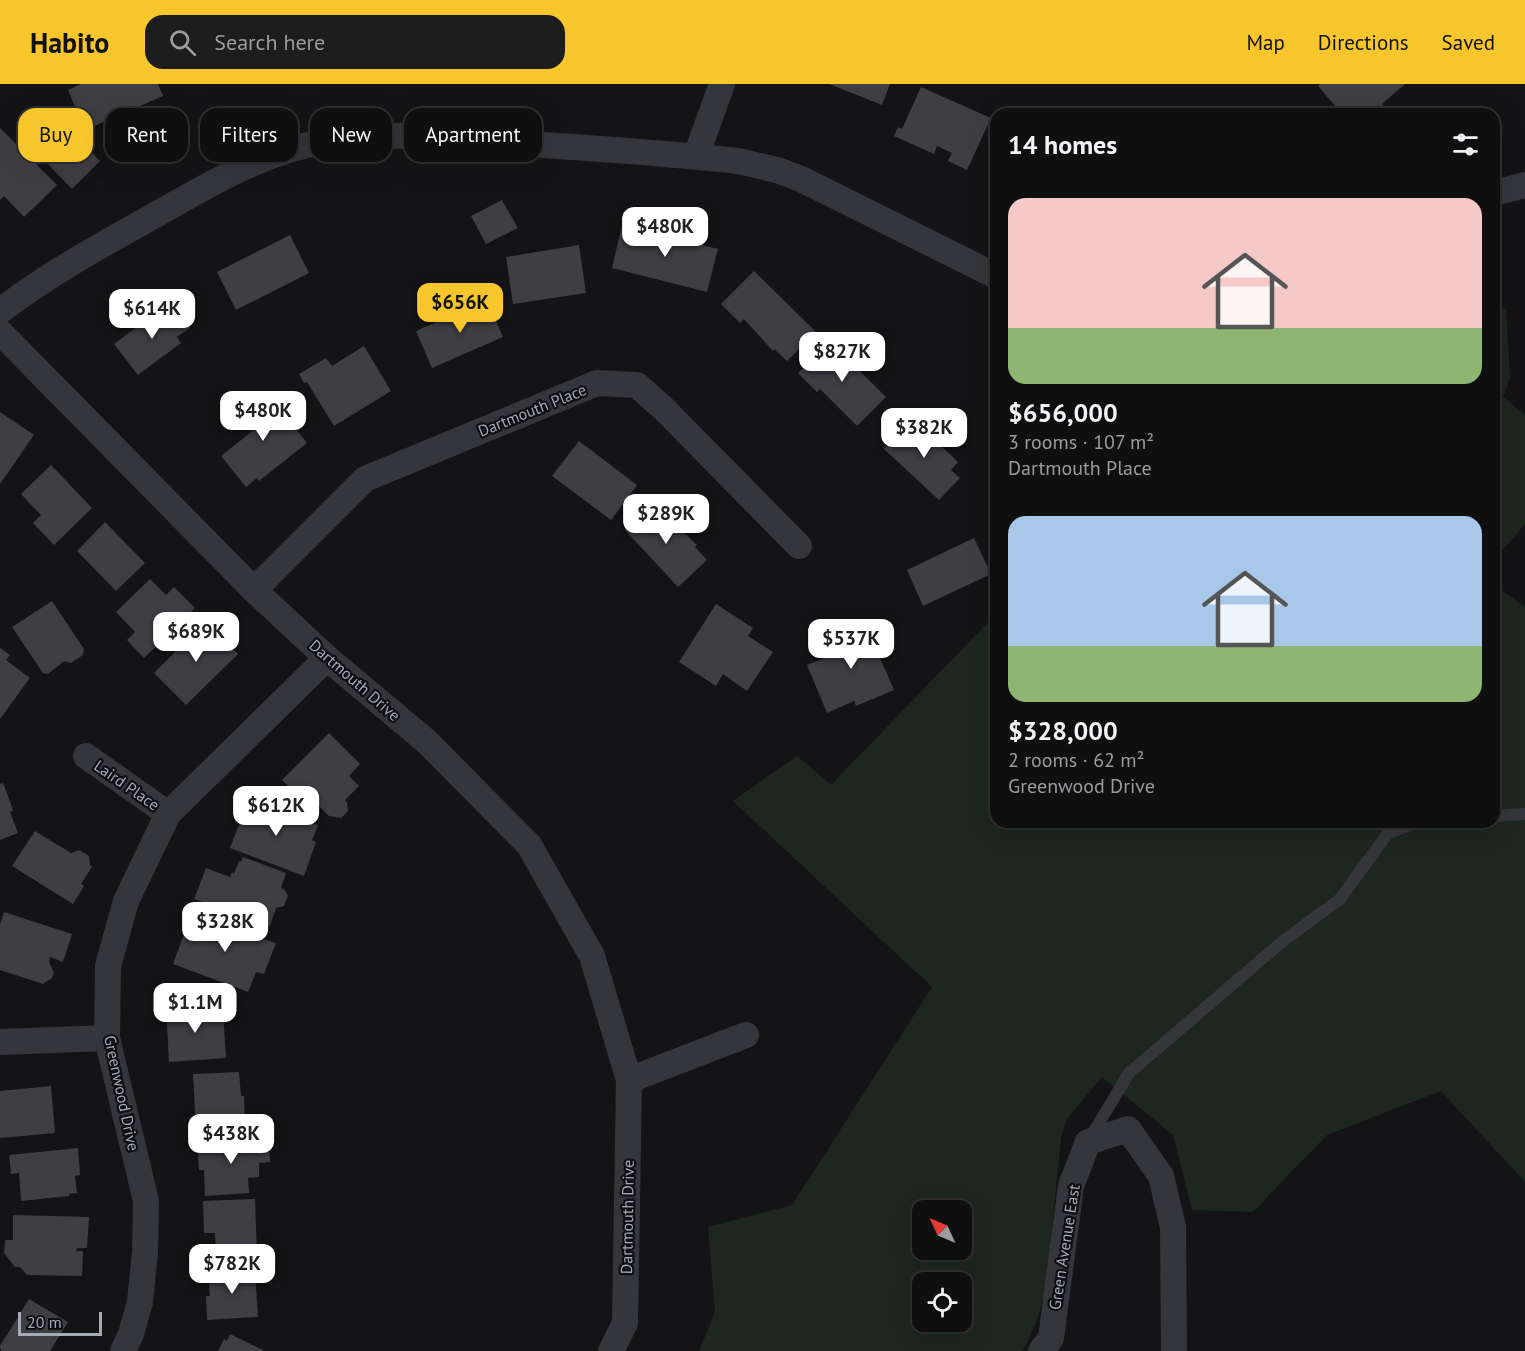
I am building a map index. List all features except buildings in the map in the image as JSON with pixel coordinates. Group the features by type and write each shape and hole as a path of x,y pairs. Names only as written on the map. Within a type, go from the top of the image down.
{"street":[{"path":"696,156 722,84"},
{"path":"0,311 53,272 250,165 286,151 321,142 384,135 438,136 738,161 777,170 801,179 990,273"},
{"path":"1500,191 1525,185"},
{"name":"Dartmouth Drive","path":"0,332 254,590 327,658 426,741 530,846 592,956 629,1080 625,1323 611,1351"},
{"name":"Dartmouth Place","path":"254,590 365,479 597,383 637,385 664,409 799,546"},
{"name":"Greenwood Drive","path":"123,1351 131,1334 140,1302 145,1252 146,1201 107,1038 108,966 126,901 168,813 327,658"},
{"name":"Laird Place","path":"86,756 168,813"},
{"path":"629,1080 746,1035"},
{"path":"0,1042 107,1038"},
{"path":"1088,1142 1128,1129 1161,1176 1173,1227 1174,1351"},
{"name":"Green Avenue East","path":"1041,1351 1051,1338 1071,1186 1088,1142"}],"lane":[{"path":"1500,816 1525,814"},
{"path":"1088,1142 1129,1073 1283,940 1340,899 1388,833 1402,828"}],"shaded area":[{"path":"1500,308 1506,309 1510,378 1503,397 1525,415 1525,524 1500,553"},
{"path":"1500,589 1525,607 1525,1182 1441,1091 1327,1135 1253,1212 1192,1210 1173,1135 1102,1077 1066,1120 1061,1138 1046,1288 1036,1323 1023,1351 699,1351 715,1312 708,1227 792,1205 932,987 733,801 797,756 831,785 990,620 990,828 1500,828"}]}
